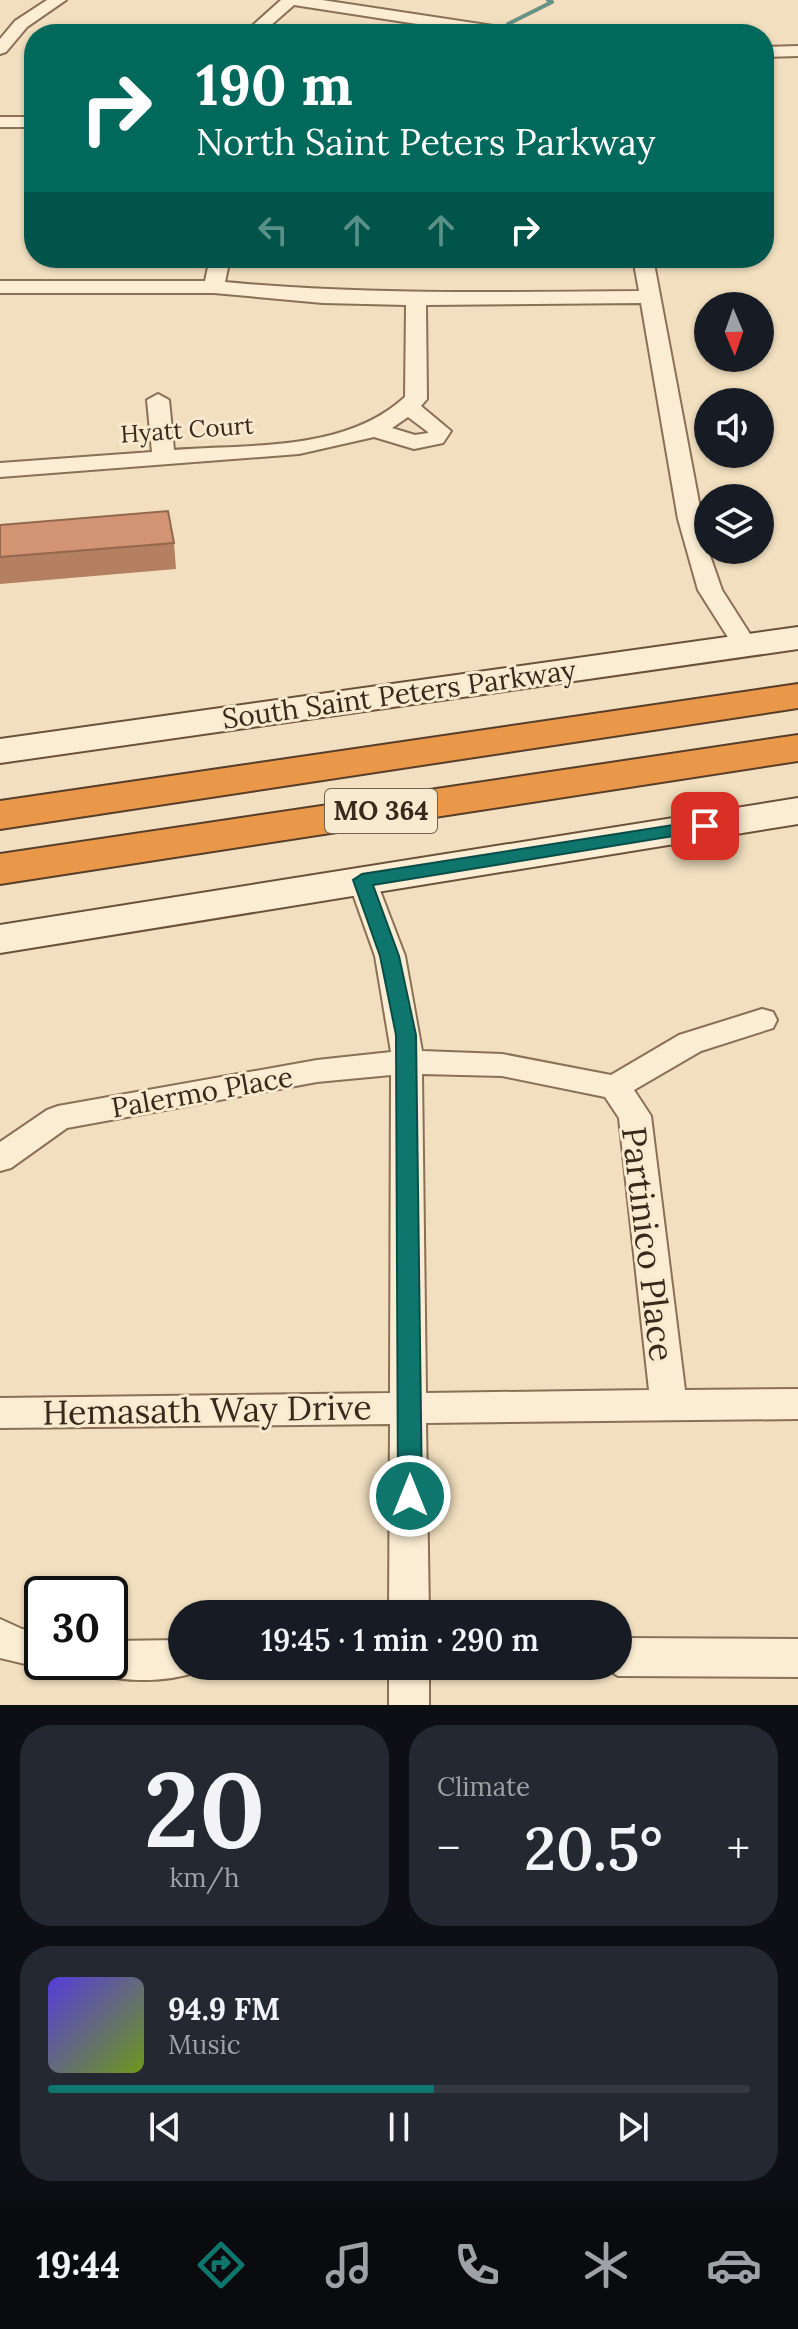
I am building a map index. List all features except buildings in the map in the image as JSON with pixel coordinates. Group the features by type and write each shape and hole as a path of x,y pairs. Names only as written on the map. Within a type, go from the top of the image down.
{"highway":[{"path":"687,711 763,683 798,678"},
{"name":"MO 364","path":"0,815 798,696"},
{"name":"MO 364","path":"0,869 786,752"}],"main road":[{"name":"South Saint Peters Parkway","path":"0,751 798,638"},
{"path":"0,939 798,811"}],"street":[{"path":"0,49 21,24 58,0"},
{"path":"262,24 290,0 447,24"},
{"path":"774,52 798,51"},
{"path":"0,122 24,122"},
{"path":"214,287 218,268"},
{"path":"645,268 690,519 710,590 745,645"},
{"path":"0,287 214,287 323,297 650,297"},
{"path":"375,430 414,442 435,438 440,431 408,407 416,399 416,298"},
{"path":"158,400 164,457"},
{"name":"Hyatt Court","path":"0,470 345,441 375,430 408,407"},
{"path":"362,880 390,956 406,1035 409,1600"},
{"name":"Partinico Place","path":"406,1062 502,1065 615,1087 690,1043 762,1020"},
{"name":"Palermo Place","path":"2,1152 58,1118 317,1071 406,1062"},
{"name":"Partinico Place","path":"615,1087 635,1116 669,1406"},
{"name":"Hemasath Way Drive","path":"0,1413 798,1404"},
{"path":"0,1637 24,1647"},
{"path":"632,1657 798,1658"},
{"path":"128,1660 168,1659"},
{"path":"409,1680 409,1705"}],"waterway":[{"path":"508,24 552,2 548,0"}],"route":[{"path":"410,1496 406,1035 390,956 362,880 705,826"}]}
